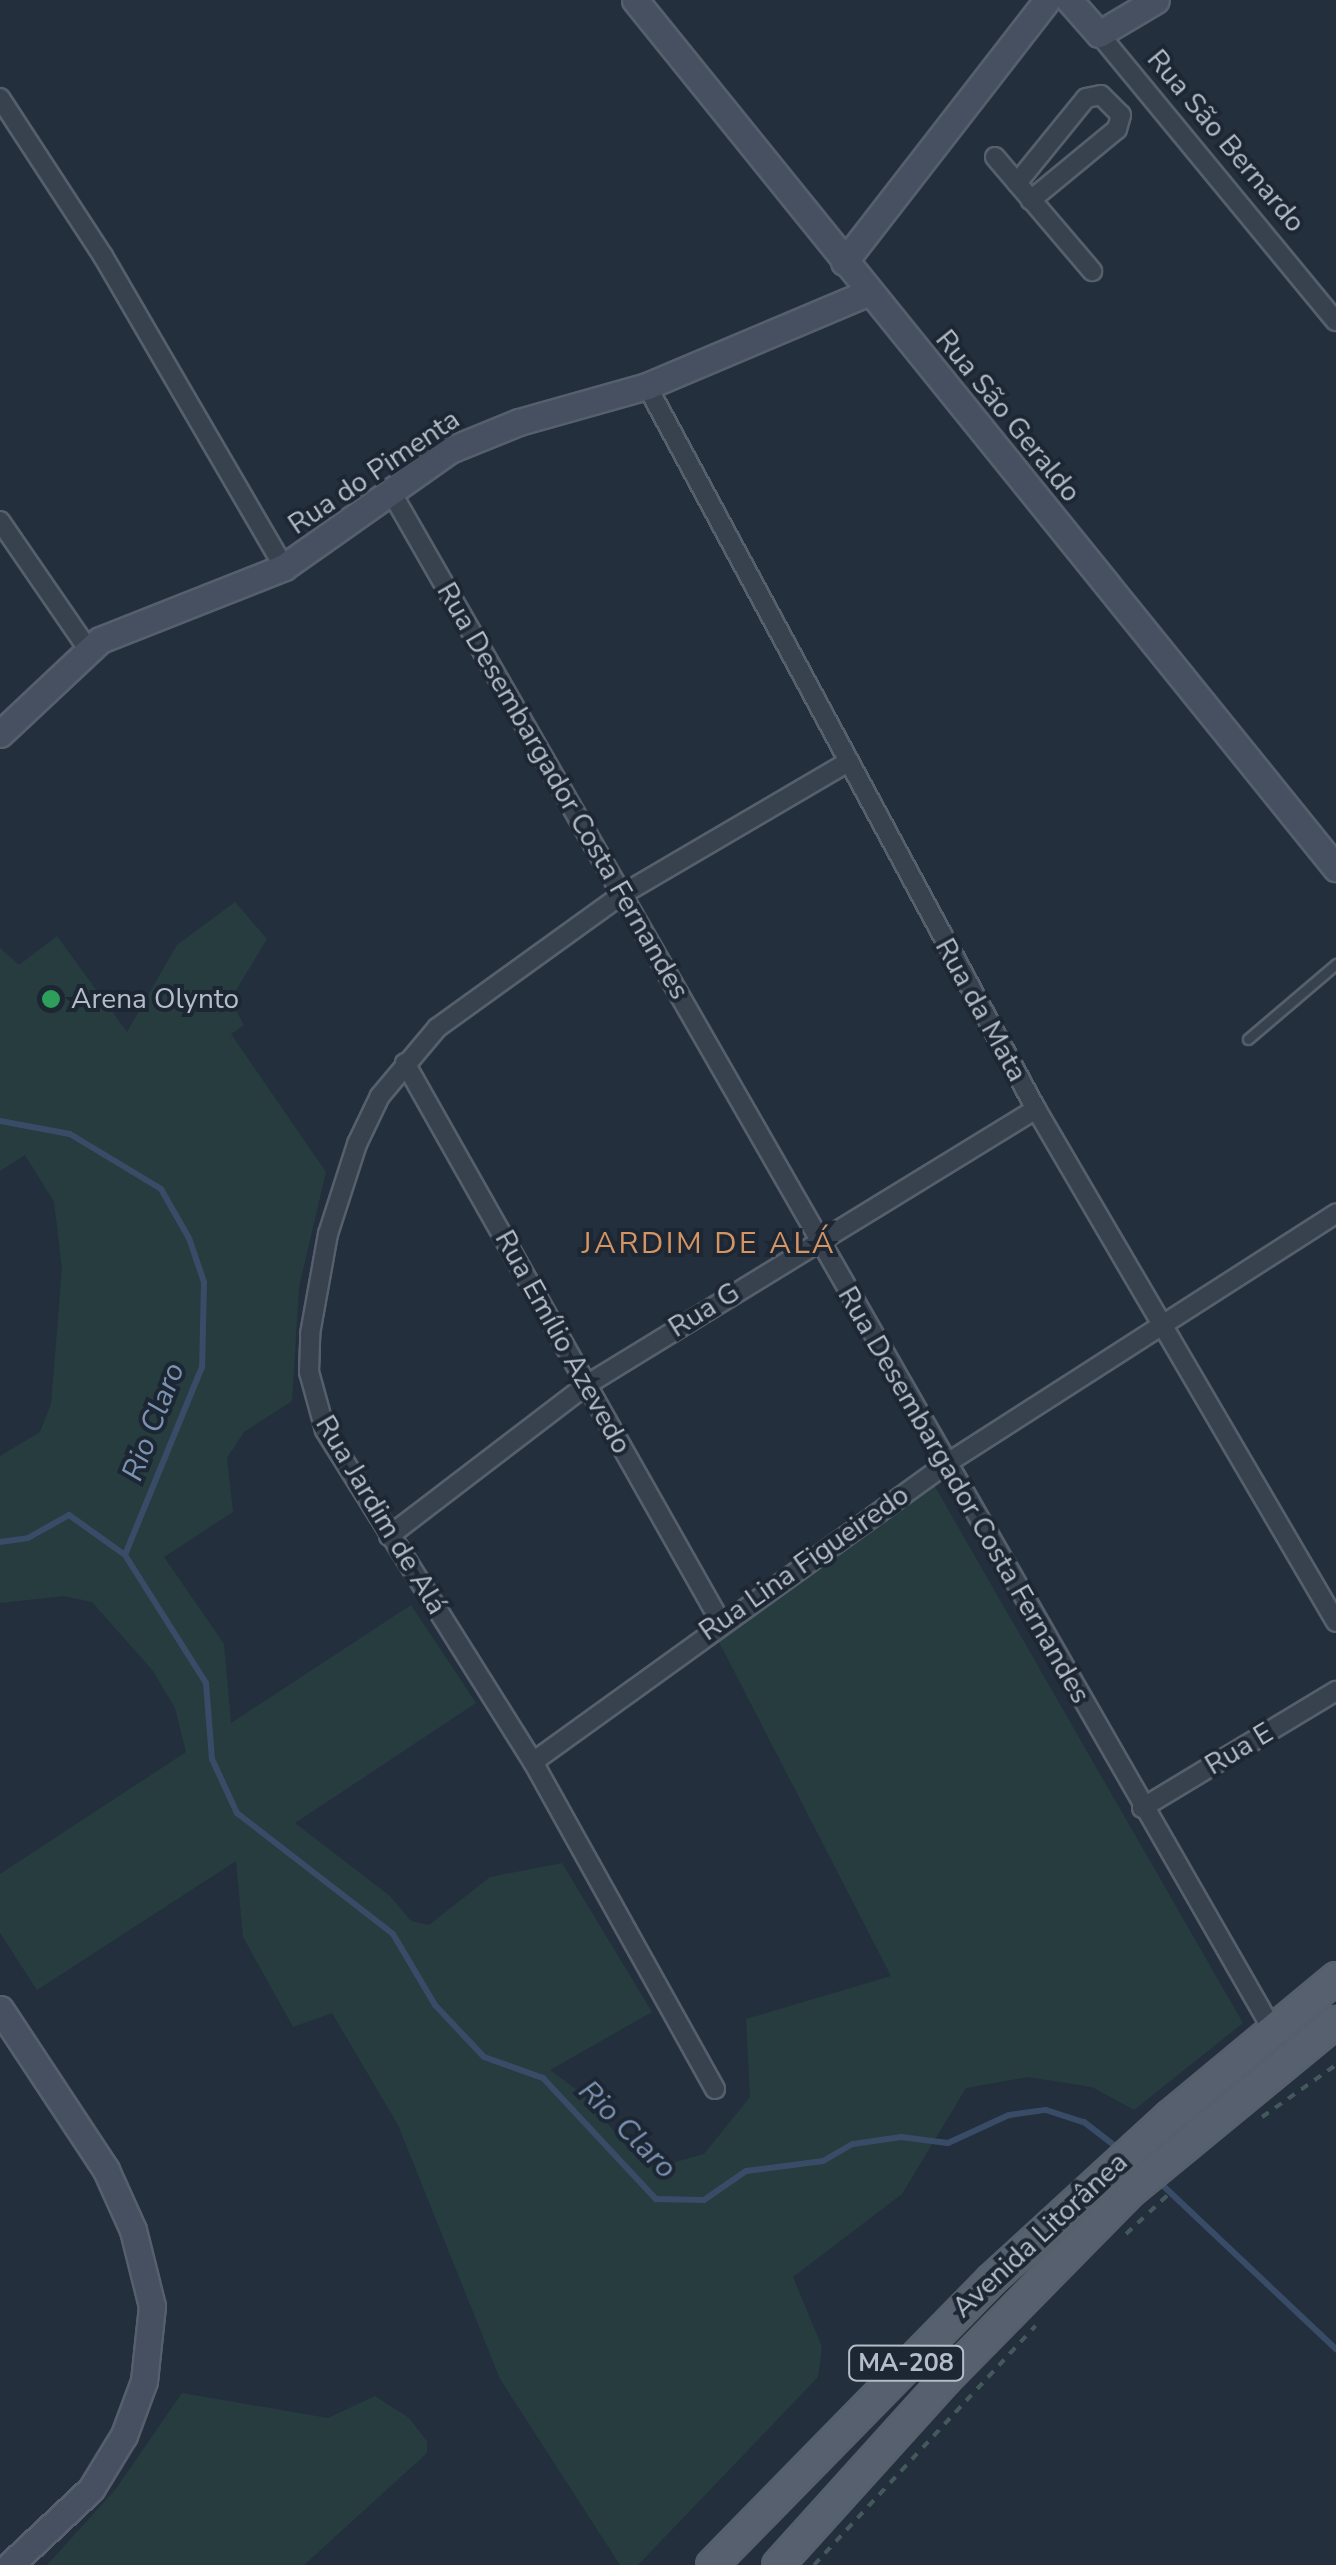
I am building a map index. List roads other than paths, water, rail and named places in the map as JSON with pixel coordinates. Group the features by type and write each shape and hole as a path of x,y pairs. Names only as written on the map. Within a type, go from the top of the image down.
{"main road":[{"name":"Avenida Litorânea","path":"713,2562 914,2355 1109,2170 1336,1978"},
{"name":"Avenida Litorânea","path":"778,2565 945,2380 1144,2198 1192,2138 1242,2115 1336,2022"},
{"path":"1242,2115 1336,2044"}],"street":[{"name":"Rua São Geraldo","path":"635,0 1336,868"},
{"path":"844,262 1048,0"},
{"name":"Rua São Bernardo","path":"1069,0 1336,321"},
{"path":"1099,34 1156,0"},
{"path":"1111,104 1137,81"},
{"path":"1017,183 1080,102 1101,95 1121,116 1117,129 1031,200"},
{"path":"0,98 103,256 284,568"},
{"path":"995,157 1092,271"},
{"name":"Rua do Pimenta","path":"0,734 88,649 140,619 284,568 390,490 485,433 646,386 869,292"},
{"name":"Rua da Mata","path":"646,386 844,764 1036,1109 1336,1622"},
{"name":"Rua Desembargador Costa Fernandes","path":"390,490 623,894 816,1240 950,1462 1142,1808 1272,2029"},
{"path":"0,521 88,649"},
{"name":"Rua Jardim de Alá","path":"714,2088 533,1762 324,1430 310,1372 310,1334 342,1184 380,1096 406,1063 471,1001 623,894 844,764"},
{"name":"Rua Emílio Azevedo","path":"406,1063 720,1621"},
{"name":"Rua G","path":"389,1536 588,1384 816,1240 1036,1109"},
{"name":"Rua Lina Figueiredo","path":"533,1762 720,1621 950,1462 1162,1330 1336,1214"},
{"name":"Rua E","path":"1142,1808 1336,1691"},
{"path":"0,2009 106,2170 133,2230 152,2306 144,2382 124,2434 91,2488 10,2565"}],"lane":[{"path":"1248,1039 1336,964"}],"waterway":[{"name":"Rio Claro","path":"0,1121 70,1134 161,1189 189,1238 204,1282 202,1367 125,1555"},
{"name":"Rio Claro","path":"0,1542 28,1538 69,1515 125,1555 206,1683 212,1759 237,1813 393,1934 435,2005 484,2057 543,2078 656,2199 704,2200 746,2171 823,2161 853,2144 901,2137 948,2143 1009,2115 1046,2110 1084,2122 1119,2149"},
{"name":"Rio Claro","path":"1156,2179 1336,2349"}],"place":[{"name":"Arena Olynto","path":"51,999"}],"district":[{"name":"JARDIM DE ALÁ","path":"709,1244"}]}
